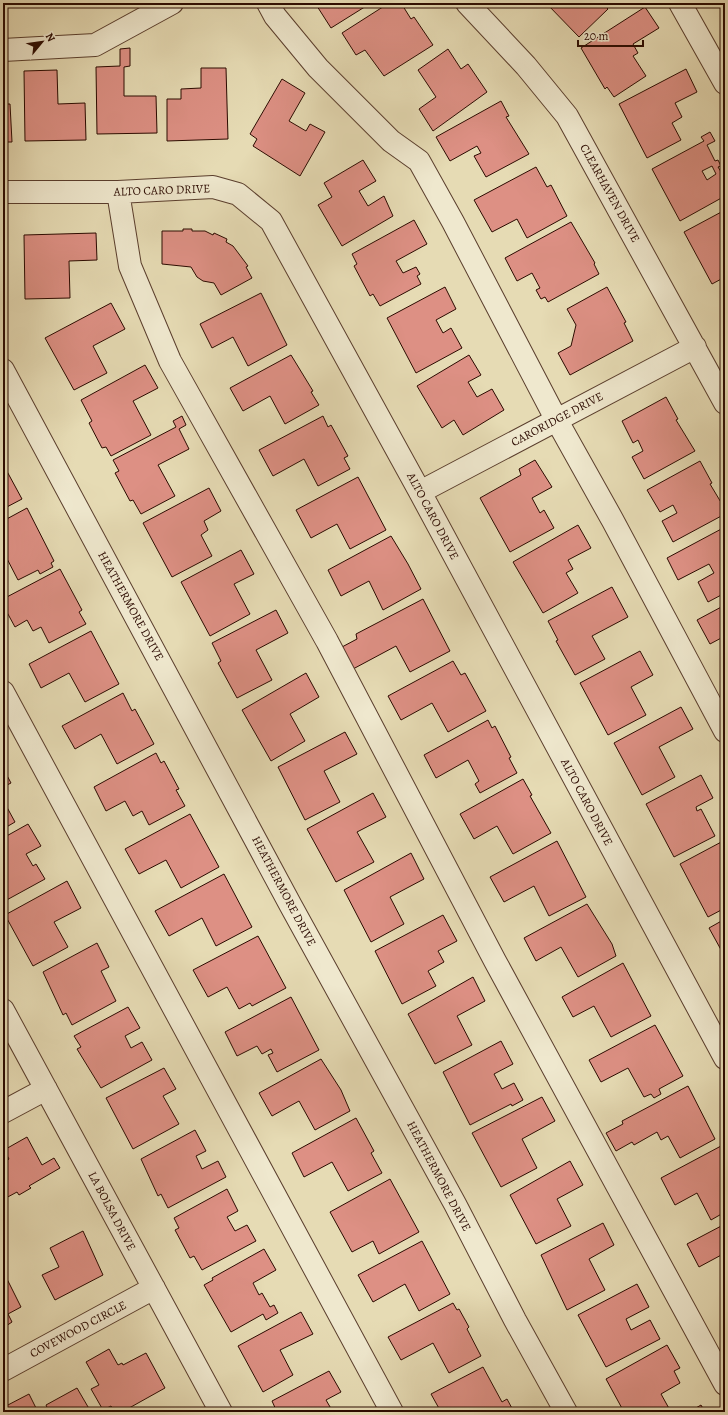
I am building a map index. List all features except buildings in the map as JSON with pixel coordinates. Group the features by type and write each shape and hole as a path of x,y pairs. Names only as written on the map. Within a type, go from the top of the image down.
{"street":[{"path":"3,50 95,45 172,3"},
{"path":"268,3 275,16 318,68 391,141 419,161 725,732"},
{"name":"CLEARHAVEN DRIVE","path":"467,3 526,66 566,116 725,403"},
{"path":"680,3 684,7 725,83"},
{"name":"ALTO CARO DRIVE","path":"3,192 118,192 213,187 238,194 271,221 420,492 725,1058"},
{"path":"118,192 130,266 170,361 327,641 496,961 725,1384"},
{"name":"CARORIDGE DRIVE","path":"420,492 695,347"},
{"name":"HEATHERMORE DRIVE","path":"3,370 292,906 455,1204 515,1320 566,1412"},
{"path":"3,692 392,1412"},
{"name":"LA BOLSA DRIVE","path":"3,1010 221,1412"},
{"path":"3,1112 46,1089"},
{"name":"COVEWOOD CIRCLE","path":"3,1370 154,1288"}]}
